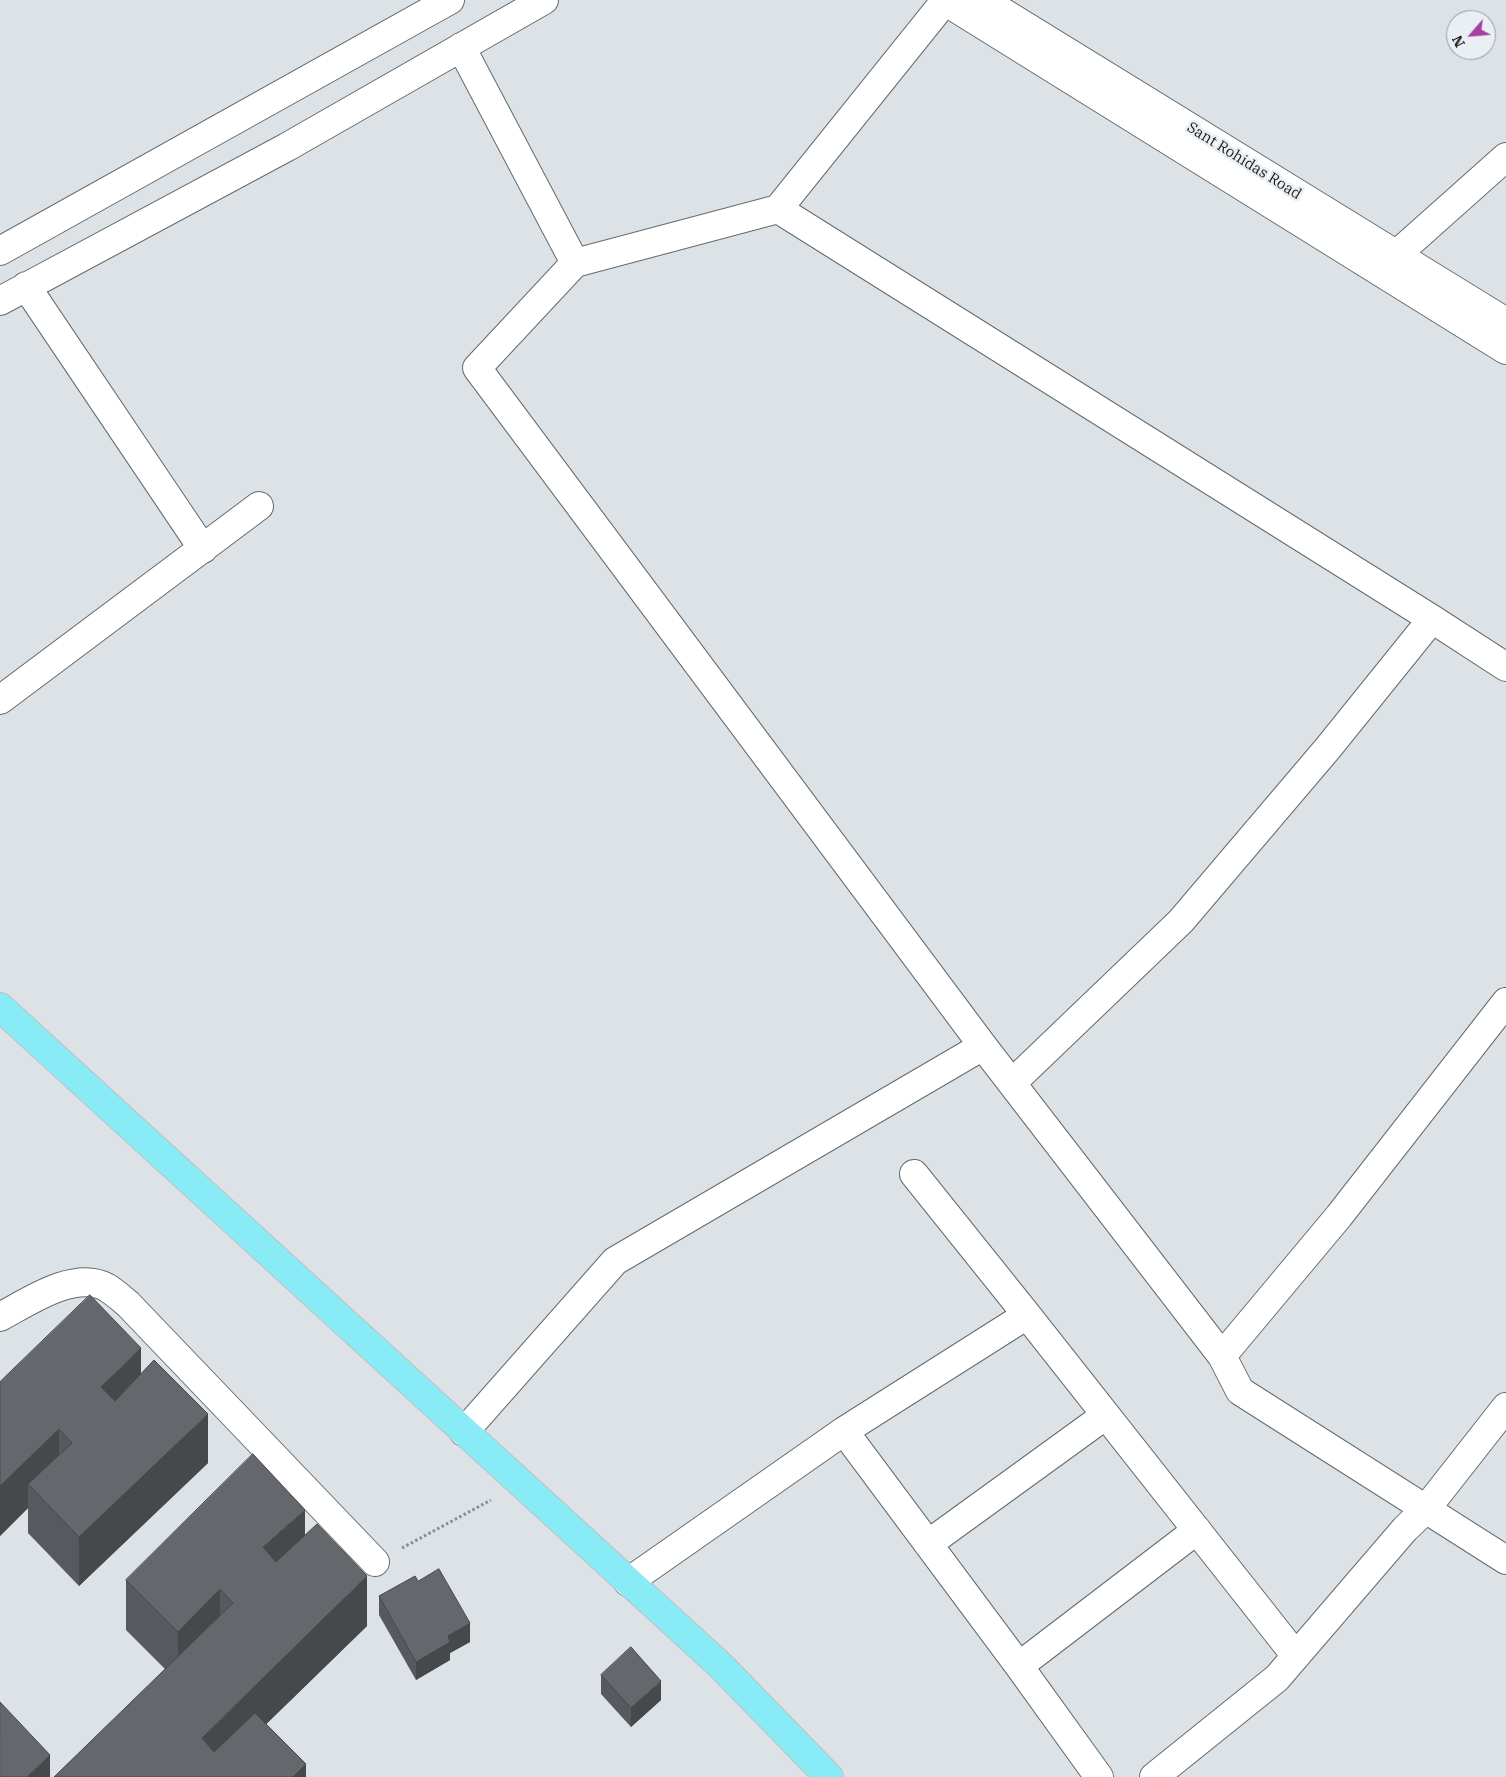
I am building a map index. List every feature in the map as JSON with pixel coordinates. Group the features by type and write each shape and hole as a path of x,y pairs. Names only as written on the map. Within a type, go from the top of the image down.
{"main road":[{"path":"0,1007 721,1666 829,1777"}],"street":[{"path":"0,252 450,0"},
{"path":"0,300 287,147 544,0"},
{"name":"Sant Rohidas Road","path":"983,0 1506,322"},
{"path":"1506,350 944,1 778,209 575,263 477,368 983,1046 1222,1356 1240,1391 1506,1560"},
{"path":"461,48 575,263"},
{"path":"1396,254 1506,157"},
{"path":"778,209 1432,618 1506,667"},
{"path":"26,286 203,548"},
{"path":"0,700 259,506"},
{"path":"1012,1083 1181,921 1328,748 1432,618"},
{"path":"1222,1356 1339,1216 1506,1002"},
{"path":"464,1432 615,1261 983,1046"},
{"path":"914,1174 1296,1656"},
{"path":"0,1318 38,1296 66,1285 87,1282 105,1287 128,1304 375,1562"},
{"path":"628,1582 844,1431 1027,1315"},
{"path":"1154,1777 1276,1678 1405,1529 1426,1509 1506,1407"},
{"path":"928,1544 1106,1415"},
{"path":"844,1431 1020,1666 1100,1777"},
{"path":"1020,1666 1196,1530"}],"path":[{"path":"375,1562 521,1483"}],"building":[{"path":"90,1295 141,1348 101,1387 115,1401 154,1360 208,1414 79,1537 28,1484 72,1443 59,1429 0,1486 0,1382"},
{"path":"253,1454 305,1510 263,1547 276,1562 317,1524 367,1576 202,1738 214,1752 255,1713 306,1764 293,1777 54,1777 233,1603 220,1589 178,1632 126,1580"},
{"path":"439,1569 470,1623 448,1636 450,1642 416,1662 379,1596 415,1576 418,1581"},
{"path":"631,1647 661,1681 631,1708 601,1675"},
{"path":"0,1702 50,1755 27,1777 0,1777"}]}
